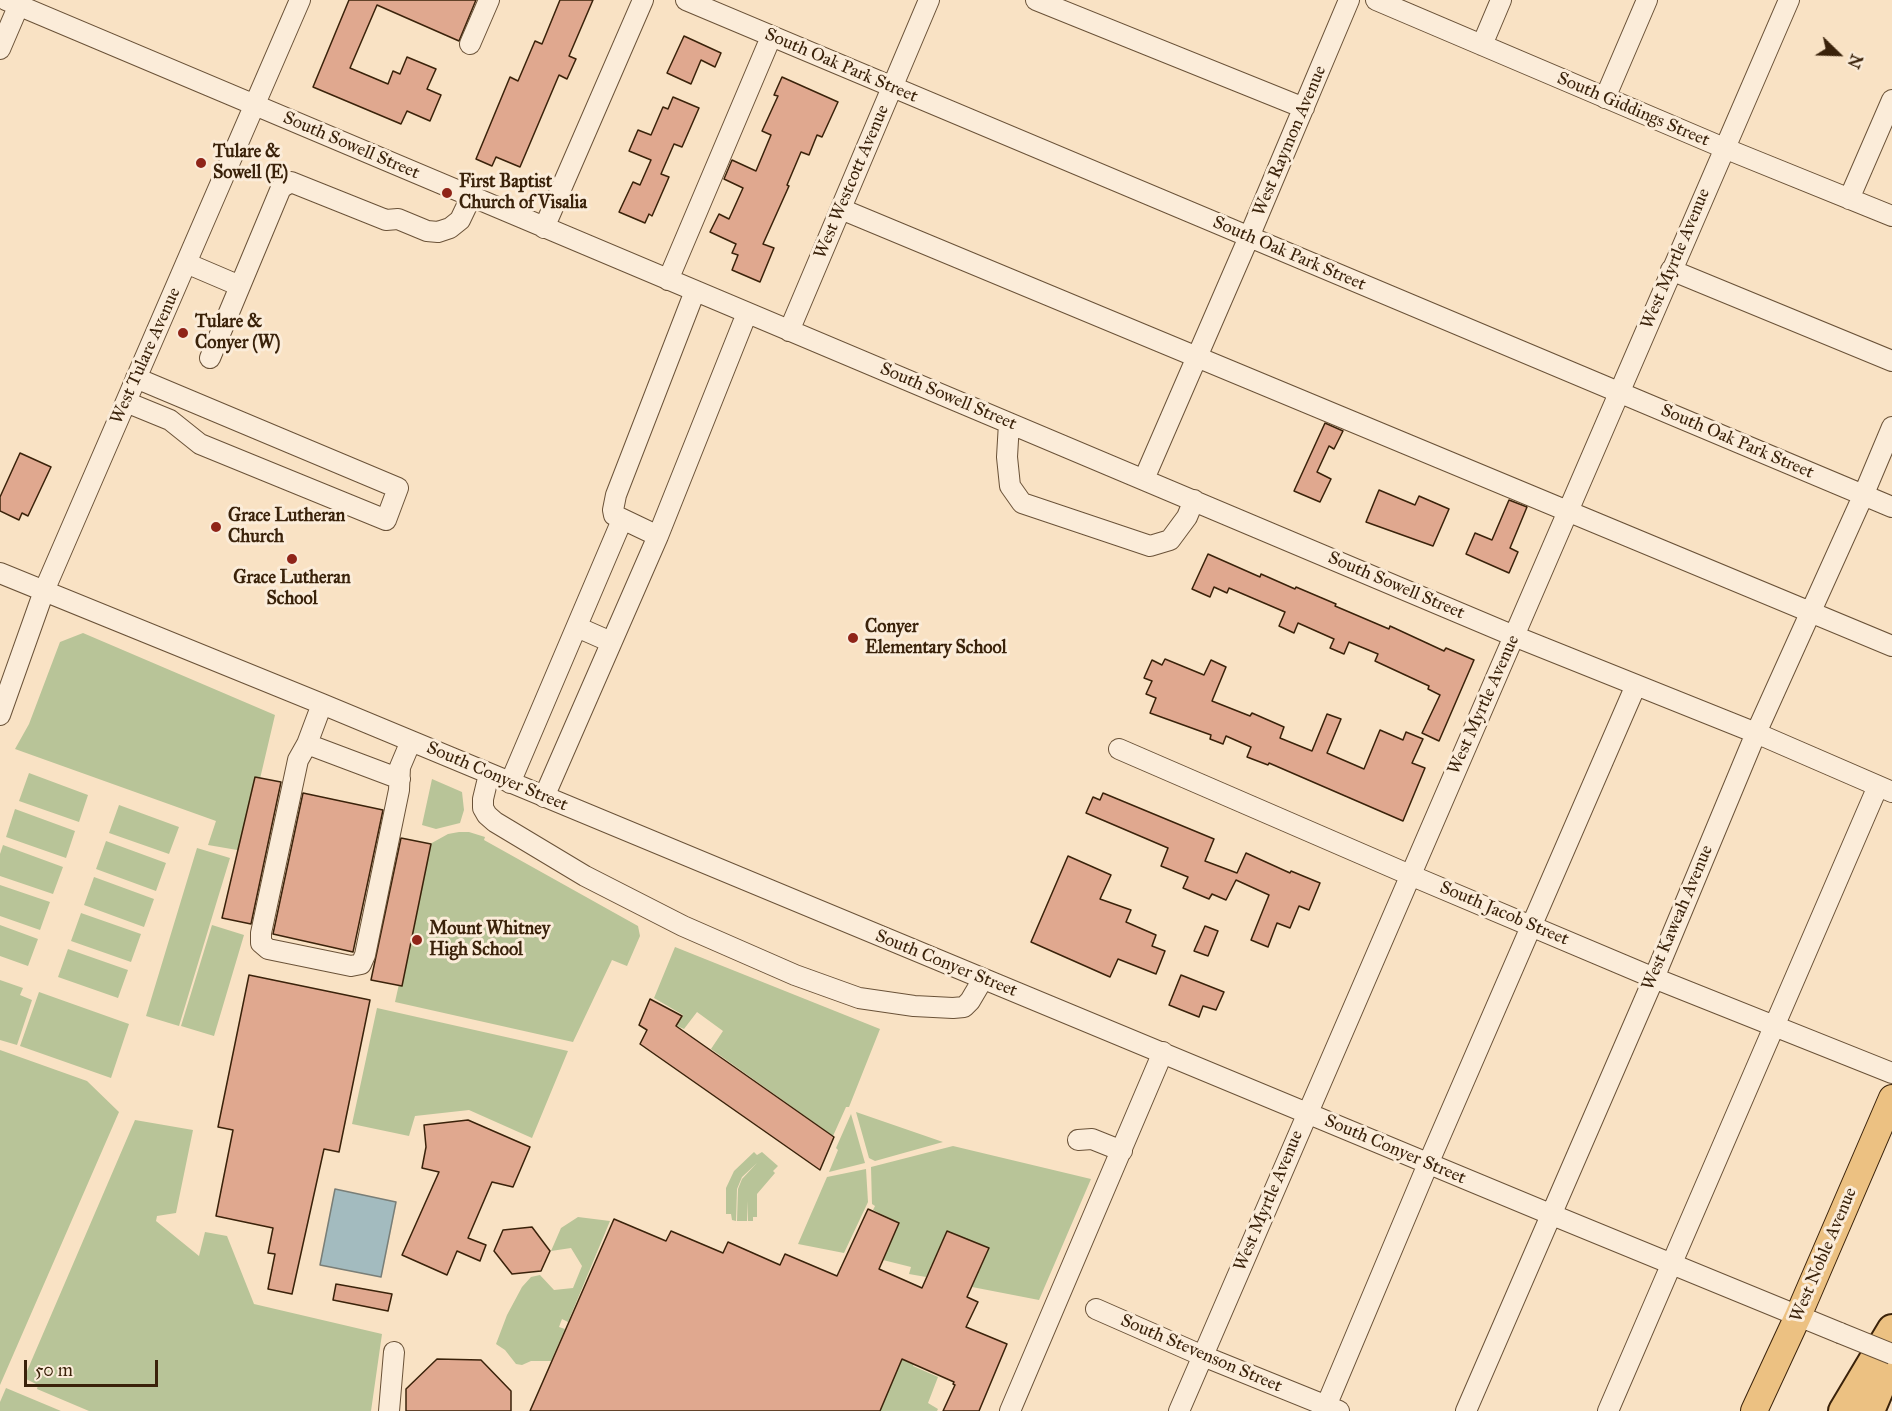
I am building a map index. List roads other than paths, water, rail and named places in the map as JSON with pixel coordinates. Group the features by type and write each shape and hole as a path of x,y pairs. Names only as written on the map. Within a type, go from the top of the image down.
{"highway":[{"path":"1844,1411 1892,1329"},
{"path":"1870,1411 1892,1359"}],"main road":[{"name":"West Noble Avenue","path":"1754,1411 1798,1316 1892,1098"}],"street":[{"name":"West Tulare Avenue","path":"0,715 44,591 300,0"},
{"path":"470,44 489,0"},
{"path":"544,228 643,0"},
{"name":"South Oak Park Street","path":"686,0 1892,507"},
{"name":"West Westcott Avenue","path":"789,331 929,0"},
{"path":"1036,0 1304,108"},
{"name":"West Raymon Avenue","path":"1144,479 1250,237 1349,0"},
{"name":"South Giddings Street","path":"1376,0 1724,148 1892,216"},
{"path":"1482,45 1501,0"},
{"path":"1605,98 1647,0"},
{"name":"West Myrtle Avenue","path":"1179,1411 1789,0"},
{"name":"South Sowell Street","path":"15,2 544,228 1514,636 1885,789"},
{"path":"0,49 15,2"},
{"path":"668,280 771,37"},
{"path":"1849,199 1892,100"},
{"path":"210,358 281,188 291,182 386,220 398,219 427,231 438,232 450,228 460,220 471,197"},
{"path":"841,209 1892,646"},
{"path":"186,263 240,286"},
{"path":"1671,270 1892,361"},
{"path":"658,536 622,520 614,515 613,510 616,495 695,291"},
{"path":"544,797 658,536 747,313"},
{"path":"126,402 170,420 200,444 386,520 398,488 136,378"},
{"path":"1009,423 1007,457 1010,486 1022,503 1149,546 1170,540 1187,518 1194,500"},
{"name":"West Kaweah Avenue","path":"1466,1411 1654,978 1756,734 1892,427"},
{"path":"510,783 622,520"},
{"name":"South Conyer Street","path":"0,573 1892,1354"},
{"path":"577,627 611,642"},
{"path":"1330,1409 1428,1164 1636,685"},
{"path":"322,704 307,744 298,759 261,933 261,943 268,949 351,966 361,964 365,955 399,790 400,767 411,741"},
{"path":"307,744 400,779"},
{"name":"South Jacob Street","path":"1119,749 1654,978 1892,1073"},
{"path":"489,774 483,808 495,822 585,876 683,926 795,975 859,998 914,1006 952,1008 964,1007 983,979"},
{"path":"1608,1411 1774,1025 1885,789"},
{"path":"1010,1411 1163,1052"},
{"path":"1078,1140 1092,1139 1122,1151"},
{"name":"South Stevenson Street","path":"1096,1309 1330,1409"},
{"path":"389,1411 394,1352"}],"water":[{"path":"335,1189 396,1202 381,1277 320,1265"}],"place":[{"name":"Tulare & Sowell (E)","path":"201,163"},
{"name":"First Baptist Church of Visalia","path":"447,193"},
{"name":"Tulare & Conyer (W)","path":"183,333"},
{"name":"Grace Lutheran Church","path":"216,527"},
{"name":"Grace Lutheran School","path":"292,559"},
{"name":"Conyer Elementary School","path":"853,638"},
{"name":"Mount Whitney High School","path":"417,940"}]}
